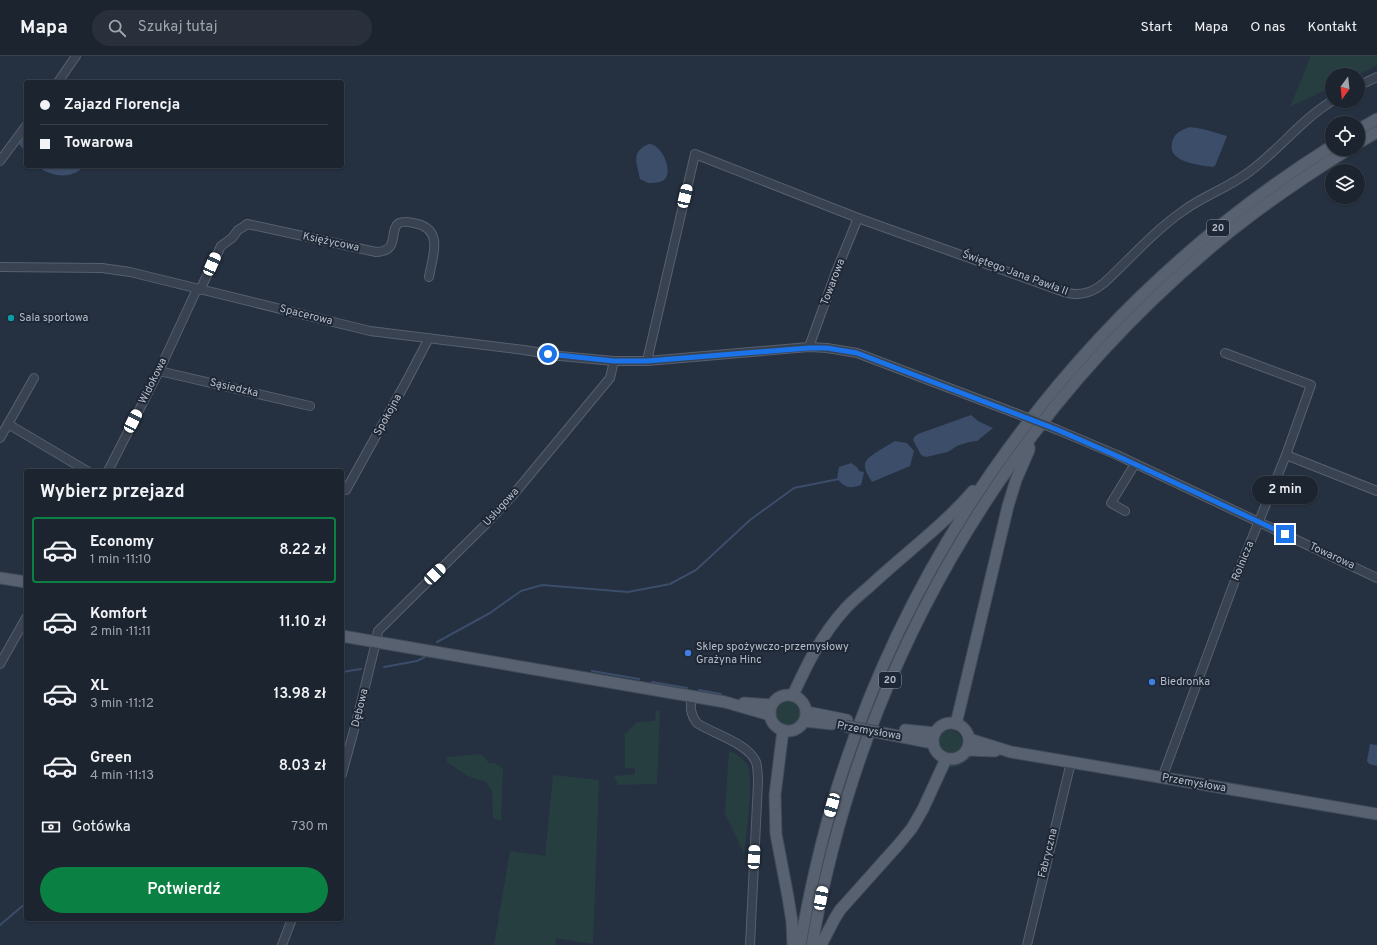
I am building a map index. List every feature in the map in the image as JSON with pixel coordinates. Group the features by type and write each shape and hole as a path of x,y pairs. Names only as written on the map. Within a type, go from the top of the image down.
{"main road":[{"path":"1365,126 1377,119"},
{"path":"1365,139 1377,132"},
{"name":"20","path":"800,945 813,880 826,828 836,793 870,698 892,648 926,580 956,527 986,480 1038,408 1130,306 1208,235 1272,186 1325,151"},
{"name":"20","path":"812,945 824,882 837,831 857,764 880,702 918,620 961,540 1014,460 1064,396 1123,330 1165,289 1247,219 1318,168 1338,156"},
{"path":"956,724 1008,506 1016,480 1029,450 1029,442"},
{"path":"793,695 808,662 826,632 846,607 954,511 978,485 986,480"},
{"path":"0,578 24,582"},
{"path":"344,636 771,710"},
{"path":"788,694 793,695 803,701 806,716 798,728 788,731 783,730 774,725 771,710 778,697 788,694"},
{"name":"Przemysłowa","path":"806,716 883,730 913,732 934,738"},
{"path":"951,723 956,724 966,731 968,745 960,757 956,759 946,759 937,753 934,738 941,726 951,723"},
{"path":"783,730 775,795 776,834 792,922 793,945"},
{"name":"Przemysłowa","path":"968,745 1377,814"},
{"path":"821,945 840,910 912,828 923,809 946,759"}],"street":[{"path":"59,80 76,56"},
{"path":"1365,83 1377,77"},
{"name":"Świętego Jana Pawła II","path":"647,361 695,154 858,218 1064,292 1083,294 1099,288 1168,222 1184,210 1248,173 1314,114 1325,106"},
{"path":"0,161 24,129"},
{"name":"Towarowa","path":"809,348 836,272 858,218"},
{"name":"Księżycowa","path":"199,289 221,246 232,238 238,230 247,224 376,252 381,252 390,246 396,226 399,223 405,222 425,226 436,242 429,277"},
{"name":"Spacerowa","path":"0,266 102,268 130,272 370,331 524,350 560,356 614,361"},
{"name":"Widokowa","path":"109,469 199,289"},
{"name":"Spokojna","path":"346,490 429,338"},
{"name":"Towarowa","path":"614,361 647,361 809,348 833,348 857,353 1058,430 1135,464 1377,578"},
{"name":"Rolnicza","path":"1162,778 1237,575 1286,454 1311,385 1225,353"},
{"name":"Usługowa","path":"376,642 378,631 484,526 513,495 610,378 614,361"},
{"name":"Sąsiedzka","path":"159,371 310,406"},
{"path":"0,438 34,378"},
{"path":"8,424 84,469"},
{"path":"1286,454 1377,491"},
{"path":"1125,511 1111,503 1135,464"},
{"path":"0,664 24,622"},
{"name":"Dębowa","path":"344,767 376,642"},
{"path":"692,696 690,709 692,716 697,723 746,750 755,761 758,770 750,945"},
{"name":"Fabryczna","path":"1027,945 1071,762"},
{"path":"282,945 291,921"}],"green space":[{"path":"1311,56 1377,56 1377,65 1365,71 1365,68 1325,68 1325,90 1290,107"},
{"path":"788,701 796,705 800,713 796,721 788,725 780,721 776,713 780,705"},
{"path":"656,710 660,711 657,784 618,785 614,776 635,774 635,768 625,768 625,734 637,722 655,721"},
{"path":"950,730 958,734 962,742 958,750 950,754 942,750 938,742 942,734"},
{"path":"729,751 744,761 750,772 749,808 744,854 725,813"},
{"path":"977,753 959,766 950,768 946,767 970,754"},
{"path":"481,754 489,763 494,763 503,768 501,821 493,818 492,791 486,782 468,776 447,762 447,757"},
{"path":"553,775 599,780 593,944 556,938 555,945 494,945 510,851 545,856"}],"water":[{"path":"1190,127 1227,136 1215,166 1212,167 1192,164 1174,154 1172,143 1174,137 1176,134"},
{"path":"24,137 24,150 19,144"},
{"path":"649,144 654,145 661,152 666,162 668,172 667,177 660,182 648,183 640,179 636,158 637,154 639,150"},
{"path":"40,168 83,168 73,174 67,175 54,174"},
{"path":"971,415 978,421 993,428 977,441 957,446 948,452 926,457 921,455 913,440 914,437 918,434"},
{"path":"895,441 907,443 914,451 910,466 872,482 865,469 866,461"},
{"path":"851,463 857,467 859,471 864,472 861,485 848,487 837,479 839,467"},
{"path":"1370,744 1377,745 1377,766 1369,764 1367,761"}],"waterway":[{"path":"437,642 490,613 521,591 542,585 628,592 670,584 696,570 750,520 794,488 839,479"},
{"path":"384,667 417,661 425,657"},
{"path":"344,672 361,669"},
{"path":"592,671 639,679"},
{"path":"652,682 687,688"},
{"path":"699,690 721,694"},
{"path":"0,925 24,905"}],"place":[{"name":"Sala sportowa","path":"11,318"},
{"name":"Sklep spożywczo-przemysłowy Grażyna Hinc","path":"688,653"},
{"name":"Biedronka","path":"1152,682"}],"route":[{"path":"548,354 614,361 647,361 809,348 839,349 857,353 934,381 1058,430 1285,534"}]}
